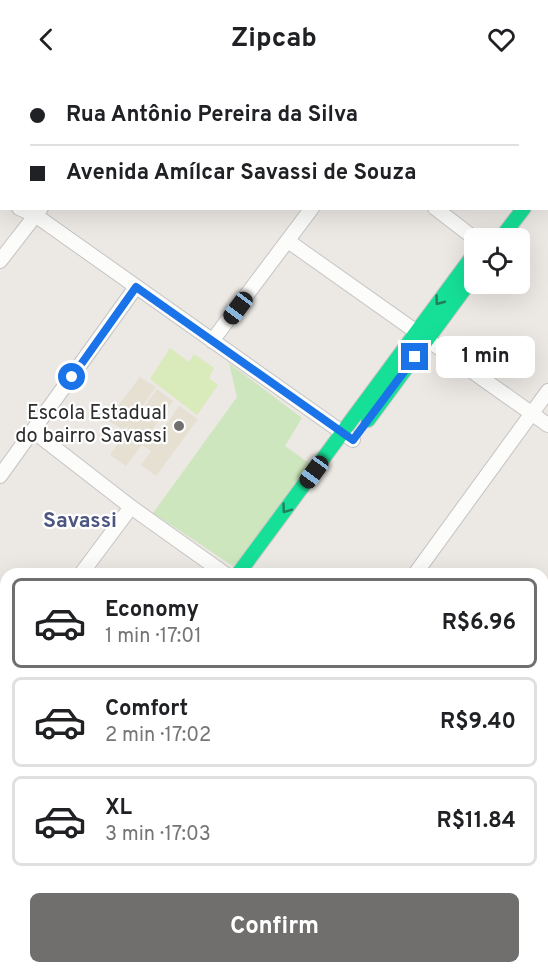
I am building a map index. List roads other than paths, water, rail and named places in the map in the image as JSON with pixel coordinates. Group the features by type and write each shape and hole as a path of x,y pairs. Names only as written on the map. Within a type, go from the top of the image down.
{"street":[{"path":"212,341 311,210"},
{"path":"438,210 464,230"},
{"path":"493,228 507,210"},
{"path":"509,228 522,210"},
{"path":"0,261 38,212 136,287 348,437"},
{"path":"288,241 414,333 548,425"},
{"path":"290,526 414,333 464,267"},
{"path":"0,476 136,287"},
{"path":"243,568 427,341 464,290"},
{"path":"419,568 548,391"},
{"path":"33,431 131,507 217,568"},
{"path":"85,568 131,507"}],"place":[{"name":"Escola Estadual do bairro Savassi","path":"179,426"}],"district":[{"name":"Savassi","path":"80,521"}]}
